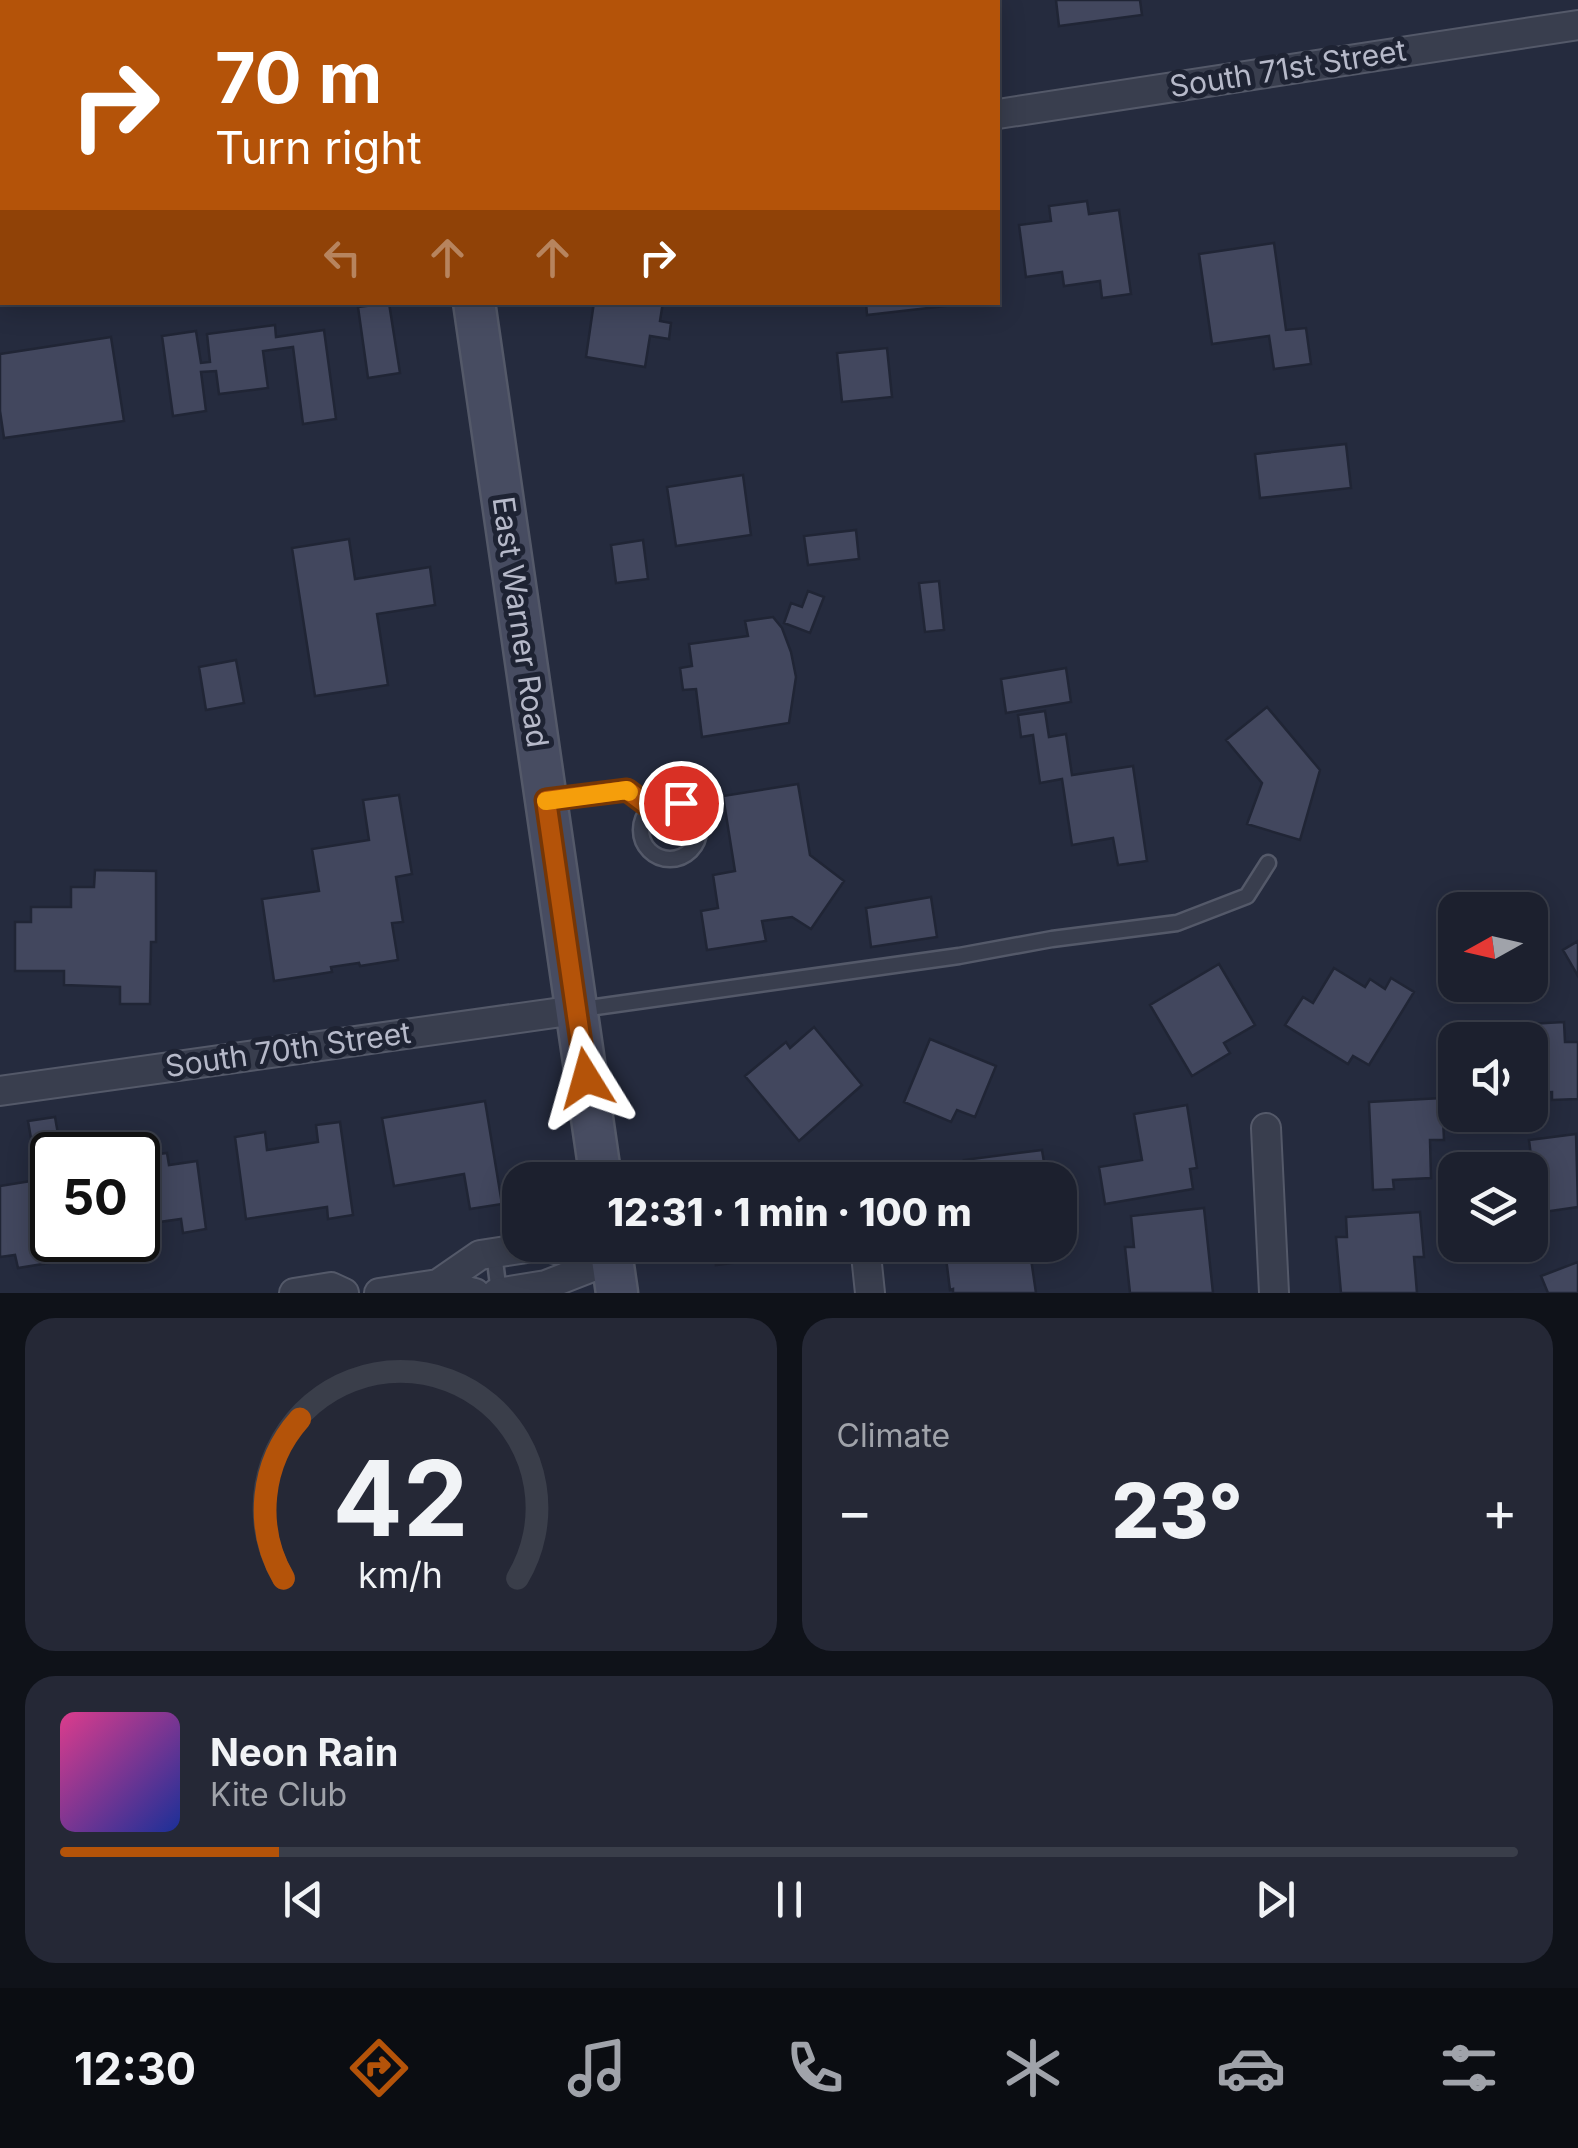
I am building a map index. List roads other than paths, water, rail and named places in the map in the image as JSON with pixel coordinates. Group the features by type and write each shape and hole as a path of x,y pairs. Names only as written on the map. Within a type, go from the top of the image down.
{"main road":[{"name":"East Warner Road","path":"474,305 598,1162"}],"street":[{"name":"South 71st Street","path":"1000,114 1578,24"},
{"name":"South 70th Street","path":"0,1091 576,1010"},
{"path":"1266,1128 1274,1293"},
{"path":"438,1284 480,1256 540,1246 613,1266"},
{"path":"867,1262 870,1293"},
{"path":"498,1293 546,1285 613,1266"},
{"path":"379,1293 438,1284 474,1293"},
{"path":"294,1293 330,1286 344,1293"}],"lane":[{"path":"546,800 627,790 651,808"},
{"path":"671,801 693,812 700,832 688,854 666,860 647,849 641,822 651,808 671,801"},
{"path":"576,1010 1177,923 1248,896 1268,863"},
{"path":"494,1254 498,1293"}]}
